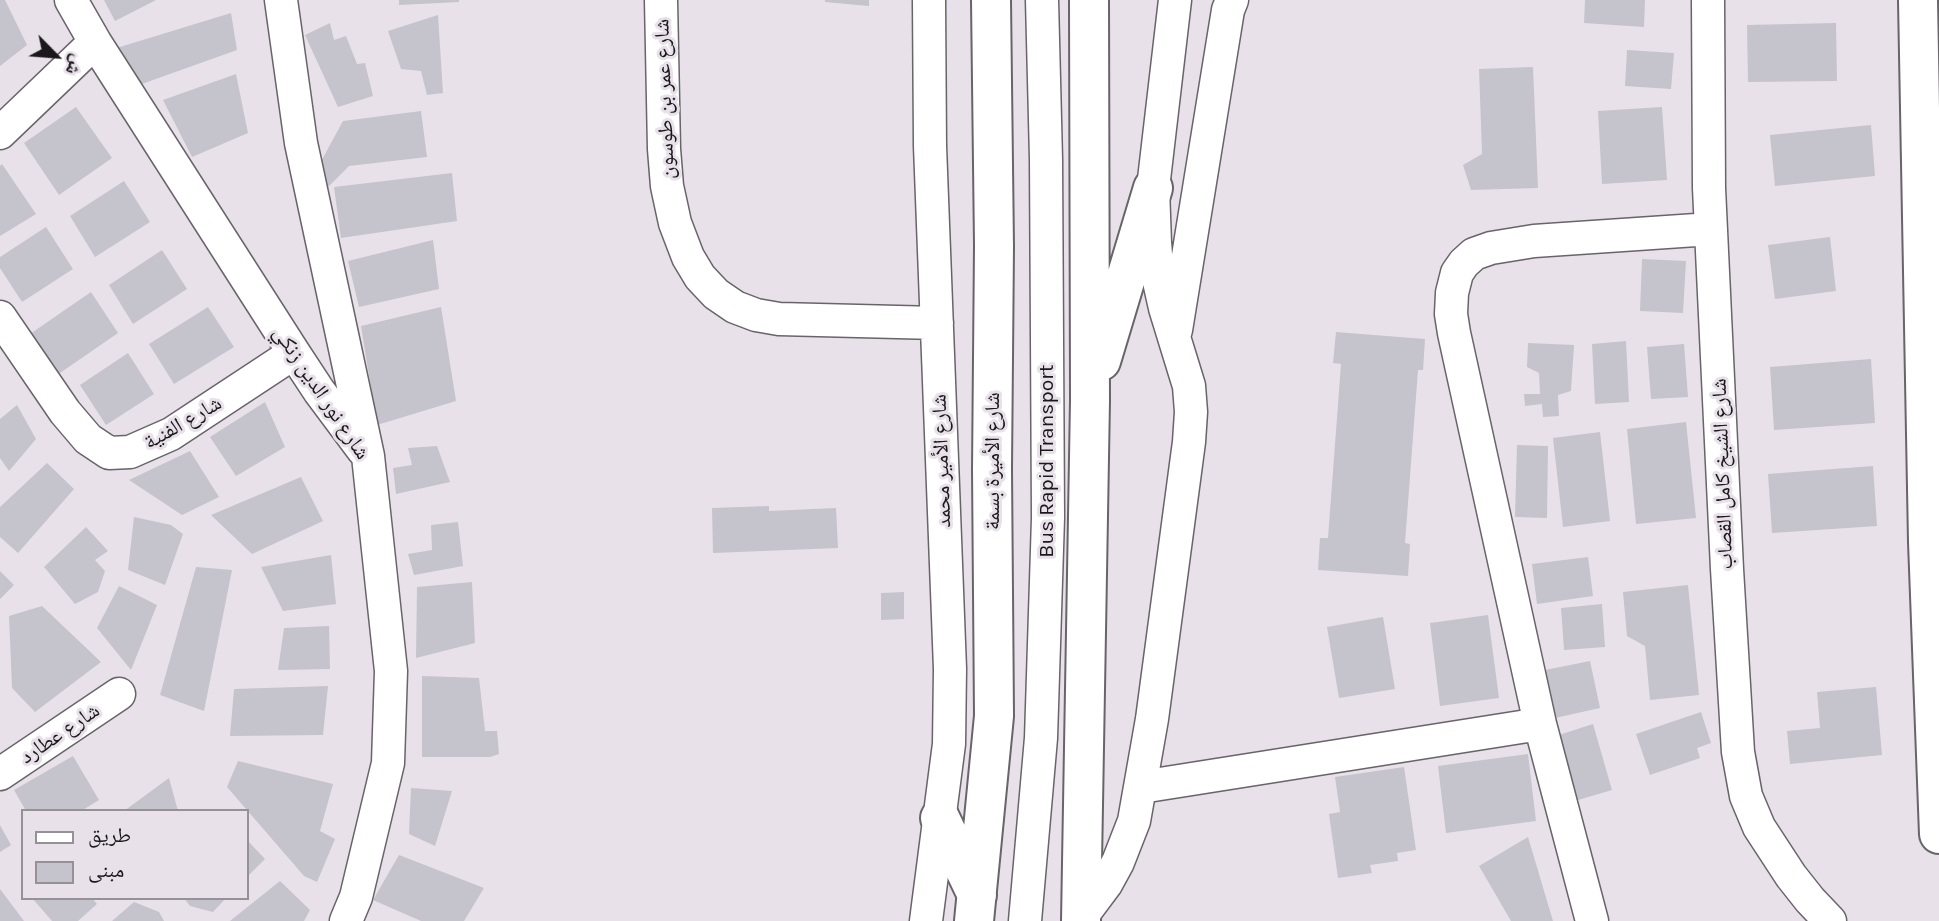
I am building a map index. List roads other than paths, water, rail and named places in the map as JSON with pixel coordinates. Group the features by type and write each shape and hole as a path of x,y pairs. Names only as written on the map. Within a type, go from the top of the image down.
{"main road":[{"name":"شارع الأميرة بسمة","path":"975,908 994,716 991,0"},
{"path":"1082,918 1090,400 1089,0"},
{"path":"1918,0 1928,542 1939,834"},
{"path":"1090,400 1153,188"},
{"path":"940,818 975,908"}],"street":[{"name":"شارع نور الدين زنكي","path":"71,0 95,42 294,353 368,456 391,671 388,763 356,897 346,921"},
{"path":"281,0 301,143 368,456"},
{"name":"شارع عمر بن طوسون","path":"661,0 667,186 675,223 688,257 700,277 716,294 735,307 756,315 779,319 937,323"},
{"name":"شارع الأمير محمد","path":"926,921 949,744 950,669 930,146 929,0"},
{"name":"Bus Rapid Transport","path":"1025,921 1041,738 1048,518 1042,0"},
{"path":"1082,918 1118,862 1134,821 1152,719 1189,442 1189,386 1158,278 1153,188 1175,0"},
{"path":"1175,338 1228,10 1232,0"},
{"name":"شارع الشيخ كامل القصاب","path":"1707,0 1709,188 1738,752 1746,796 1759,827 1810,900 1830,921"},
{"path":"0,133 95,42"},
{"path":"1592,921 1540,724 1454,333 1451,293 1457,274 1465,263 1474,254 1491,248 1534,241 1712,229"},
{"name":"شارع الفنية","path":"0,317 65,412 88,439 109,453 131,452 171,435 294,353"},
{"name":"شارع عطارد","path":"0,774 119,694"},
{"path":"1141,787 1540,724"}]}
